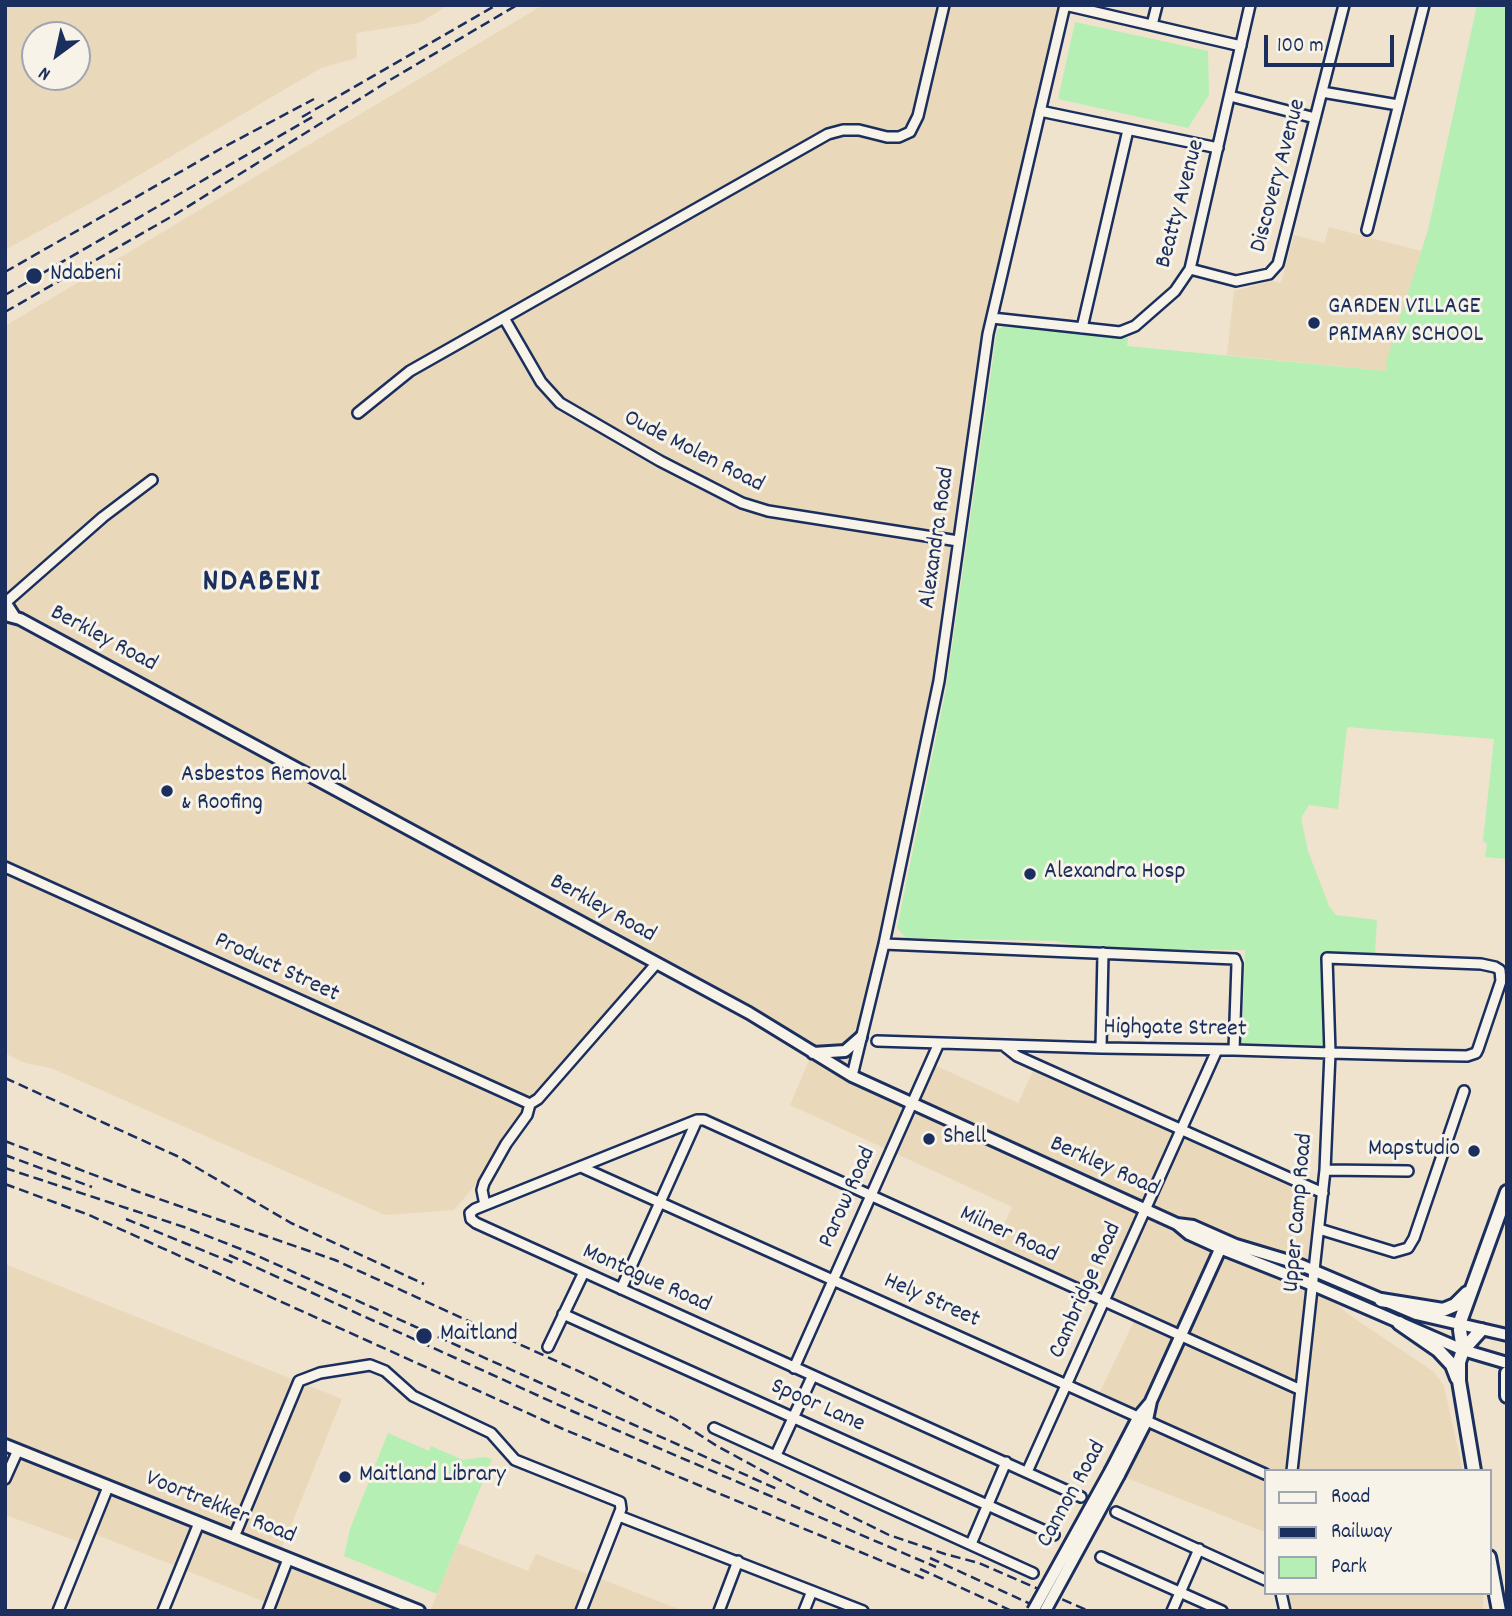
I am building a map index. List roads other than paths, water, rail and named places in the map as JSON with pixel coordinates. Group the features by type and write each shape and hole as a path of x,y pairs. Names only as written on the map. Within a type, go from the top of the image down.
{"highway":[{"path":"1474,1469 1459,1381 1462,1350 1459,1325 1507,1192"},
{"path":"1381,1300 1443,1310 1462,1300 1470,1290"},
{"path":"1399,1323 1438,1350 1452,1365 1459,1381"},
{"path":"1462,1350 1481,1330"},
{"path":"1507,1373 1507,1396"},
{"path":"1491,1567 1499,1611"}],"main road":[{"name":"Berkley Road","path":"5,603 9,615 749,1013 852,1076 1177,1224 1189,1234 1314,1270 1416,1314 1507,1335"},
{"path":"813,1053 845,1051 861,1037"},
{"name":"Berkley Road","path":"1222,1244 1462,1350 1507,1363"},
{"name":"Cannon Road","path":"1045,1611 1143,1418 1222,1244"},
{"name":"Voortrekker Road","path":"5,1445 419,1611"},
{"name":"Cannon Road","path":"1033,1611 1115,1473"}],"street":[{"path":"358,413 410,371 828,134 859,130 887,137 900,137 910,132 918,116 944,5"},
{"path":"1065,5 1241,46"},
{"name":"Alexandra Road","path":"852,1076 884,944 939,681 992,318 1065,5"},
{"path":"1152,25 1157,5"},
{"name":"Beatty Avenue","path":"992,318 1128,331 1175,291 1190,269 1250,5"},
{"name":"Discovery Avenue","path":"1190,269 1236,281 1269,274 1278,264 1344,5"},
{"path":"1367,230 1424,5"},
{"path":"1322,92 1398,106"},
{"path":"1230,96 1315,118"},
{"path":"1040,111 1218,148"},
{"path":"1082,328 1128,130"},
{"name":"Oude Molen Road","path":"504,318 541,382 560,403 660,461 742,503 768,511 958,541"},
{"path":"5,603 103,517 152,481"},
{"name":"Product Street","path":"5,867 530,1104"},
{"path":"884,944 1234,959 1237,964 1234,1050"},
{"path":"1101,1048 1103,953"},
{"name":"Upper Camp Road","path":"1292,1469 1325,1170 1330,1053 1327,958 1495,967 1500,970 1501,981 1478,1049 1472,1056"},
{"path":"656,964 538,1099 530,1104 527,1115 506,1144 484,1183 482,1190 485,1205 697,1120"},
{"name":"Highgate Street","path":"877,1041 1472,1056"},
{"name":"Parow Road","path":"794,1368 939,1043"},
{"path":"1003,1045 1017,1056 1323,1193"},
{"name":"Cambridge Road","path":"1027,1472 1217,1050"},
{"path":"1319,1229 1395,1252 1408,1248 1414,1238 1464,1091"},
{"path":"621,1289 697,1120"},
{"name":"Milner Road","path":"697,1120 704,1120 872,1194 1301,1390"},
{"name":"Hely Street","path":"581,1167 1264,1474"},
{"path":"1325,1170 1408,1171"},
{"name":"Montague Road","path":"485,1205 470,1213 471,1219 476,1223 1081,1497"},
{"path":"548,1348 584,1272"},
{"name":"Spoor Lane","path":"564,1314 1054,1535"},
{"path":"234,1537 299,1381 361,1364 379,1368 417,1399 491,1433 515,1460 618,1500 621,1507 619,1516 581,1611"},
{"path":"776,1455 812,1377"},
{"path":"714,1428 1033,1573"},
{"path":"5,1479 18,1450"},
{"path":"971,1544 1006,1462"},
{"path":"58,1611 108,1487"},
{"path":"1116,1512 1264,1580"},
{"path":"619,1516 863,1611"},
{"path":"163,1611 199,1523"},
{"path":"1172,1611 1199,1549"},
{"path":"1101,1557 1222,1611"},
{"path":"268,1611 288,1559"},
{"path":"719,1611 738,1561"},
{"path":"804,1611 812,1591"}],"railway":[{"path":"5,312 176,214 390,80 517,5"},
{"path":"302,117 493,7"},
{"path":"5,272 222,148 314,99"},
{"path":"5,295 314,116"},
{"path":"5,1078 177,1156 291,1223 424,1284"},
{"path":"5,1141 136,1191 335,1260 589,1376 675,1419 717,1446 794,1488 889,1535 979,1563 1089,1611"},
{"path":"5,1155 92,1187"},
{"path":"5,1168 187,1228 251,1253 777,1489"},
{"path":"5,1184 89,1215 563,1429 928,1580"},
{"path":"126,1219 236,1264"},
{"path":"229,1255 572,1411 936,1567"},
{"path":"930,1558 1046,1611"},
{"path":"920,1569 1012,1611"}],"place":[{"name":"Ndabeni","path":"34,276"},
{"name":"GARDEN VILLAGE PRIMARY SCHOOL","path":"1314,323"},
{"name":"Asbestos Removal & Roofing","path":"167,791"},
{"name":"Alexandra Hosp","path":"1030,874"},
{"name":"Shell","path":"929,1139"},
{"name":"Mapstudio","path":"1474,1151"},
{"name":"Maitland","path":"424,1336"},
{"name":"Maitland Library","path":"345,1477"}],"district":[{"name":"NDABENI","path":"262,585"}]}
